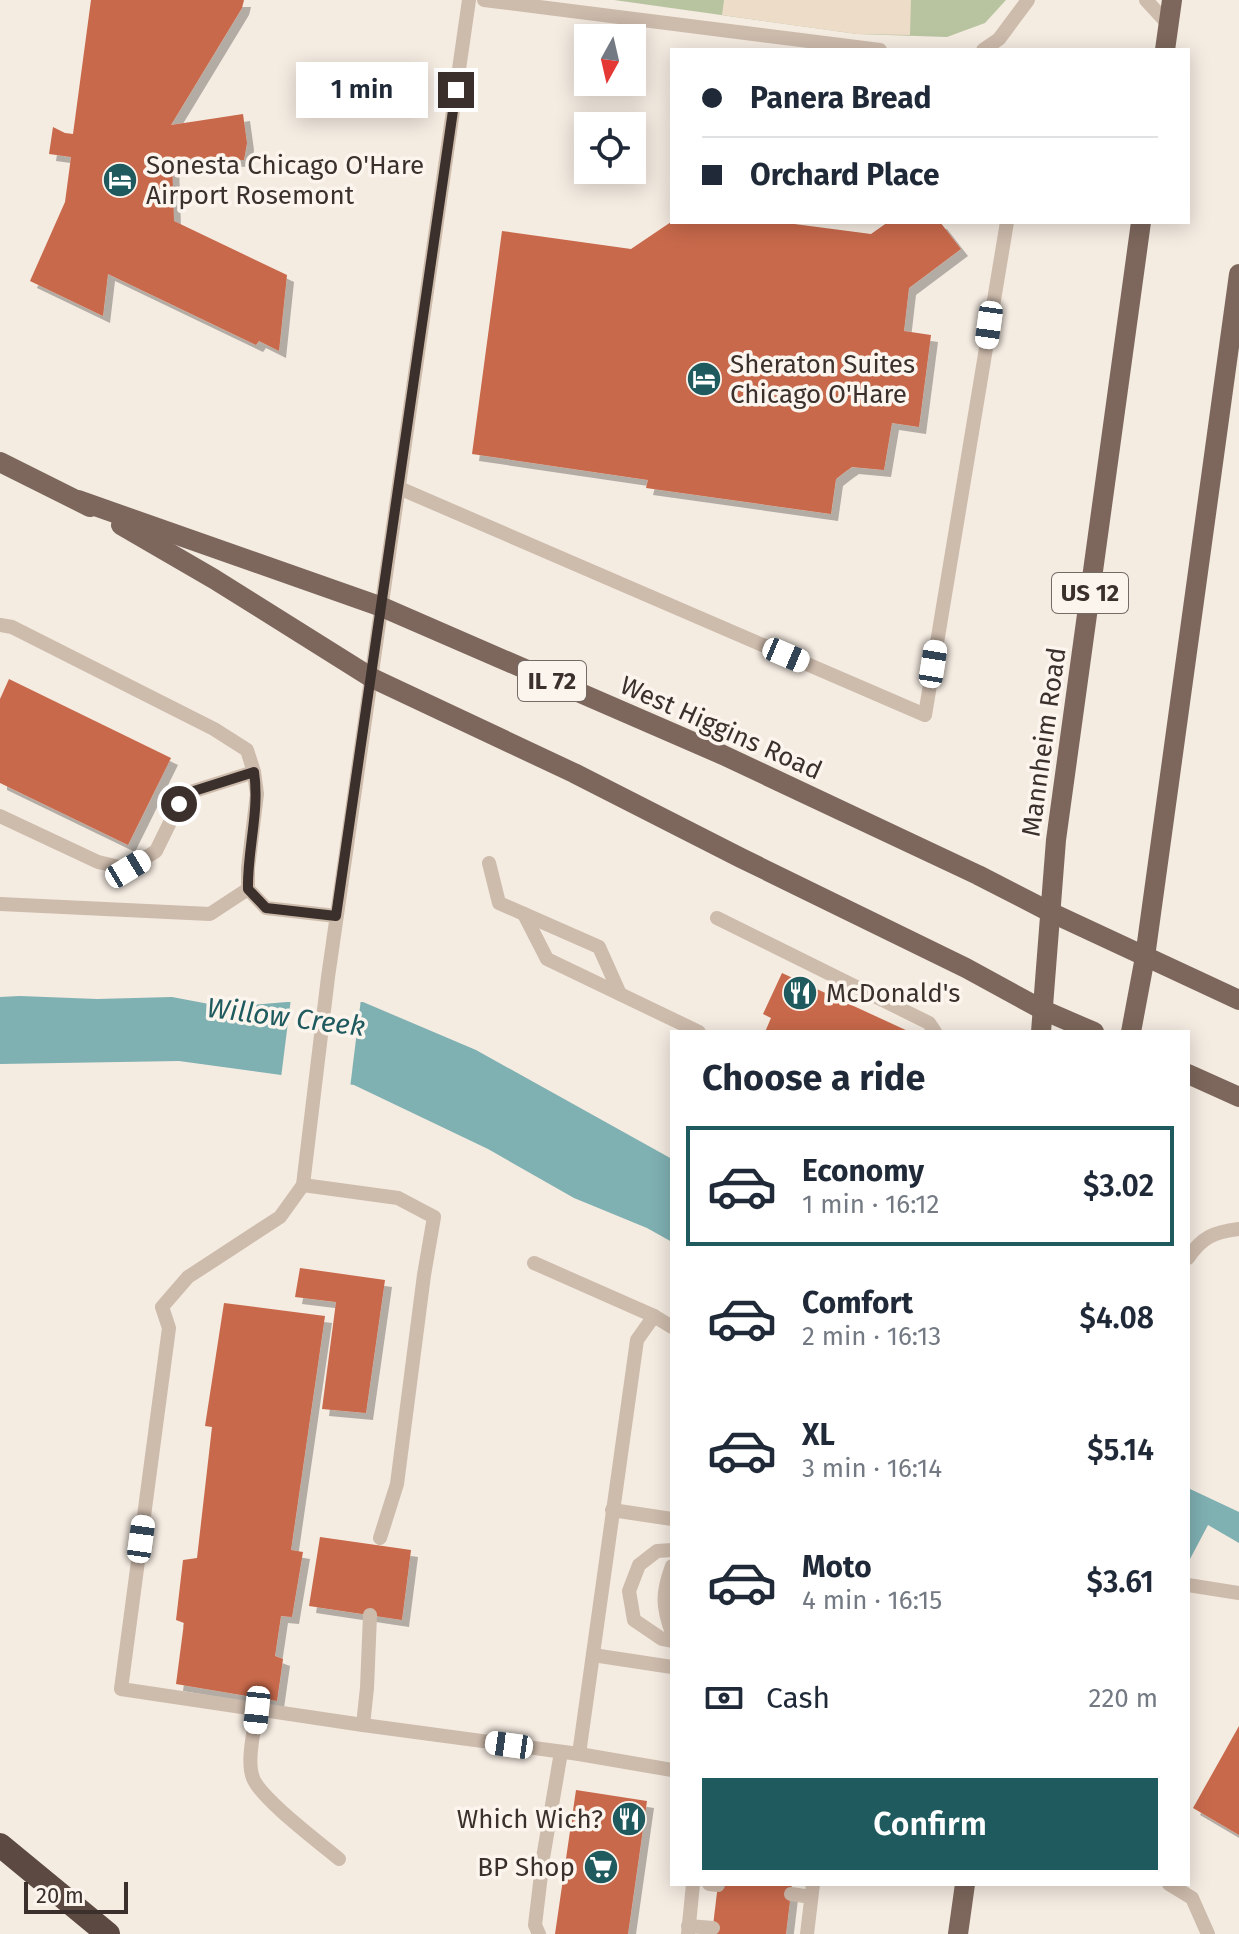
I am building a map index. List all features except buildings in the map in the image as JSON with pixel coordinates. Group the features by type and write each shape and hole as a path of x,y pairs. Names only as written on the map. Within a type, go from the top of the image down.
{"highway":[{"path":"0,1845 101,1929"}],"main road":[{"path":"1165,48 1172,0"},
{"name":"Mannheim Road","path":"1041,1030 1056,840 1141,224"},
{"path":"1131,1030 1145,957 1239,274"},
{"name":"West Higgins Road","path":"0,462 78,500 214,579 372,678 574,773 966,968 1043,1010 1089,1030"},
{"name":"West Higgins Road","path":"78,500 382,607 723,755 1239,1000"},
{"path":"1190,1075 1239,1097"},
{"path":"958,1934 965,1886"}],"lane":[{"path":"469,0 336,916 303,1185 280,1217 188,1277 162,1307 169,1328 121,1689 670,1770"},
{"path":"484,0 864,48"},
{"path":"986,48 999,39 1028,0"},
{"path":"1146,0 1168,24"},
{"path":"399,488 925,715 1007,224"},
{"path":"0,625 12,627 214,729 247,750 257,794 248,889 266,908 336,916"},
{"path":"0,816 98,862 128,869 156,851 179,804 194,791 254,772"},
{"path":"489,863 499,903 599,947 620,994"},
{"path":"0,904 210,914 248,889"},
{"path":"524,914 547,959 695,1030"},
{"path":"717,918 929,1023 934,1030"},
{"path":"303,1185 398,1198 434,1217 397,1484 380,1538"},
{"path":"1190,1255 1196,1246 1215,1232 1239,1229"},
{"path":"534,1263 670,1326"},
{"path":"579,1754 637,1340 654,1316"},
{"path":"612,1510 670,1519"},
{"path":"670,1550 657,1551 639,1565 629,1591 634,1620 662,1639 670,1641"},
{"path":"670,1572 664,1589 664,1610 670,1627"},
{"path":"1190,1585 1239,1593"},
{"path":"363,1725 370,1615"},
{"path":"593,1655 670,1667"},
{"path":"257,1710 252,1778 264,1795 339,1859"},
{"path":"539,1934 535,1925 543,1858 561,1752"},
{"path":"693,1886 688,1930 713,1928"},
{"path":"1172,1886 1192,1898 1208,1934"},
{"path":"791,1894 812,1891 807,1934"}],"green space":[{"path":"614,0 1006,0 985,23 947,37 857,34"}],"shaded area":[{"path":"724,0 911,0 910,35 857,34 722,15"}],"water":[{"name":"Willow Creek","path":"0,997 172,997 225,1007 287,1002 363,1002 476,1050 670,1158 670,1241 574,1198 488,1149 354,1085 179,1061 0,1064"},
{"path":"1190,1489 1239,1512 1239,1543 1208,1525 1190,1559"}],"pier":[{"path":"291,998 361,999 350,1088 281,1078"}],"place":[{"name":"Sonesta Chicago O'Hare Airport Rosemont","path":"120,180"},
{"name":"Sheraton Suites Chicago O'Hare","path":"704,379"},
{"name":"McDonald's","path":"800,993"},
{"name":"Which Wich?","path":"629,1819"},
{"name":"BP Shop","path":"601,1867"}],"route":[{"path":"179,804 194,791 254,772 257,794 248,889 266,908 336,916 456,90"}]}
